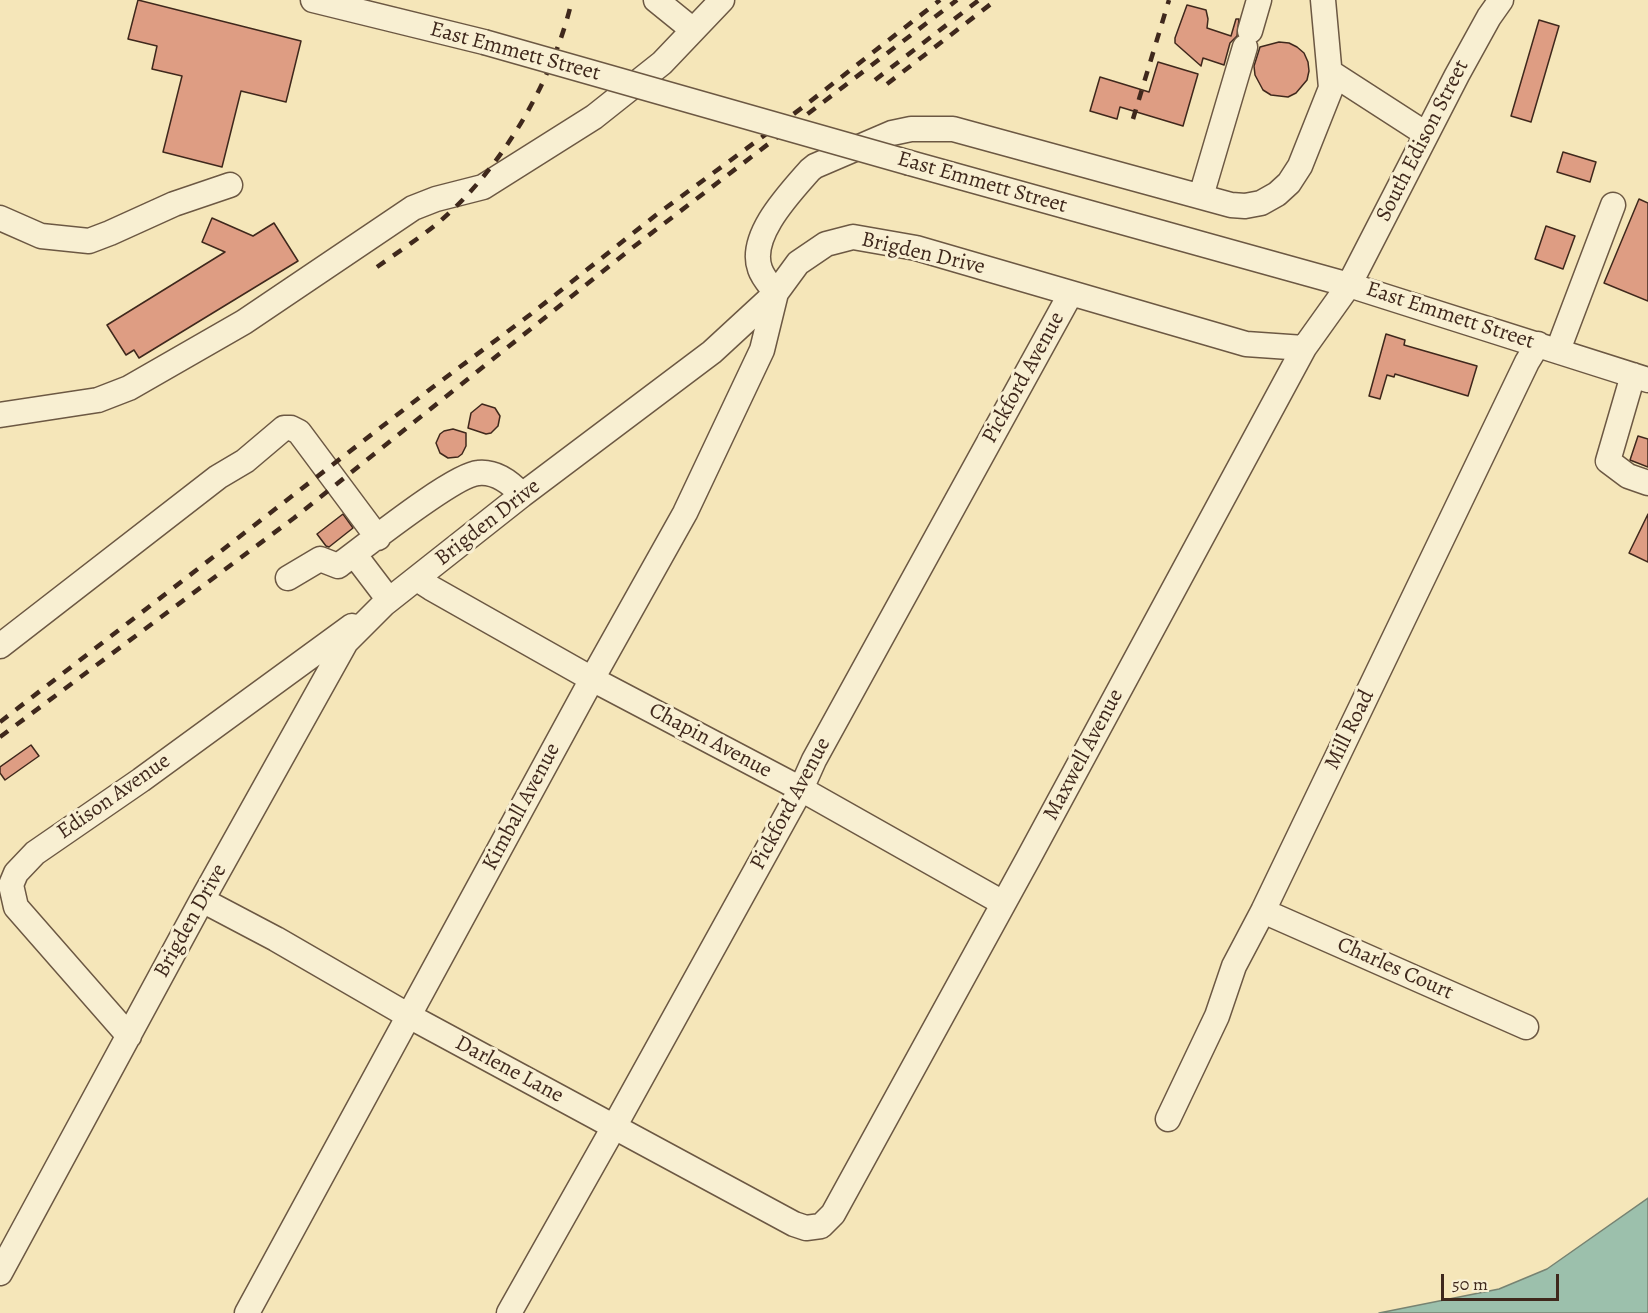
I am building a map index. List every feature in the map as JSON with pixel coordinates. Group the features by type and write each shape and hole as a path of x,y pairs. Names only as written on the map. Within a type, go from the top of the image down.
{"street":[{"name":"East Emmett Street","path":"313,0 484,42 910,164 1349,285 1640,377"},
{"path":"656,0 693,30"},
{"path":"0,415 98,400 129,388 244,322 413,208 495,181 594,117 662,63 720,0"},
{"path":"1201,196 1259,0"},
{"path":"776,293 765,278 758,258 759,249 777,208 810,170 892,133 911,129 953,129 1231,205 1245,206 1261,203 1277,194 1300,166 1331,88 1323,0"},
{"name":"South Edison Street","path":"1349,285 1483,26 1501,0"},
{"path":"1330,72 1426,134"},
{"path":"0,218 41,236 89,241 174,204 230,184"},
{"name":"Mill Road","path":"1168,1119 1217,1016 1234,966 1263,911 1527,362 1548,347 1613,205"},
{"name":"Brigden Drive","path":"0,1273 202,900 346,642 386,602 522,495 712,352 776,293 798,263 826,244 853,237 916,248 1245,344 1304,348"},
{"name":"Maxwell Avenue","path":"821,1226 833,1214 1304,348 1349,285"},
{"name":"Kimball Avenue","path":"247,1313 592,679 685,513 762,350 776,293"},
{"name":"Pickford Avenue","path":"509,1313 615,1127 1071,293"},
{"path":"1640,377 1608,461 1628,476 1648,483"},
{"path":"0,646 218,477 245,461 284,428 291,428 299,432 378,538"},
{"path":"288,578 320,559 338,566 465,477 479,473 493,475 506,481 522,495"},
{"path":"354,554 386,602"},
{"name":"Chapin Avenue","path":"417,579 592,679 801,789 1003,903"},
{"name":"Edison Avenue","path":"129,1036 16,907 11,885 16,873 35,853 141,780 386,602"},
{"name":"Darlene Lane","path":"202,900 276,939 409,1016 794,1224 806,1228 821,1226"},
{"name":"Charles Court","path":"1263,911 1526,1027"}],"shaded area":[{"path":"1648,1198 1648,1313 1379,1313 1499,1289 1547,1269"}],"building":[{"path":"138,0 301,41 286,102 241,91 222,167 163,152 182,76 152,69 157,46 128,39"},
{"path":"1187,5 1206,10 1207,28 1231,36 1236,19 1239,19 1237,36 1230,43 1224,65 1203,58 1201,66 1175,43"},
{"path":"1539,20 1559,26 1531,122 1511,116"},
{"path":"1279,42 1297,47 1304,53 1308,62 1307,80 1296,93 1288,97 1271,95 1263,90 1255,75 1254,66 1260,47"},
{"path":"1158,62 1198,74 1183,126 1120,107 1117,119 1090,111 1100,77 1149,92"},
{"path":"1563,152 1596,162 1590,182 1557,172"},
{"path":"1639,199 1648,203 1648,301 1604,283"},
{"path":"212,218 253,236 274,223 298,261 139,358 134,350 126,355 107,325 225,252 202,242"},
{"path":"1546,226 1575,236 1563,269 1535,259"},
{"path":"1386,334 1405,340 1404,345 1477,366 1468,396 1395,374 1394,377 1387,375 1380,399 1369,396"},
{"path":"482,404 495,408 500,416 498,426 491,433 486,434 468,428 471,413"},
{"path":"453,429 466,433 466,446 458,457 448,458 440,453 436,443 440,434"},
{"path":"1638,436 1648,439 1648,467 1630,460"},
{"path":"343,514 353,528 329,547 326,546 317,534"},
{"path":"1648,514 1648,562 1629,553"},
{"path":"31,745 39,756 5,780 0,773 0,767"}],"railway":[{"path":"377,267 433,227 480,181 501,154 537,94 552,63 572,0"},
{"path":"0,722 433,387 531,314 656,215 803,107 940,0"},
{"path":"0,737 294,518 632,248 957,0"},
{"path":"875,80 979,0"},
{"path":"887,84 996,0"},
{"path":"1133,119 1169,0"}]}
